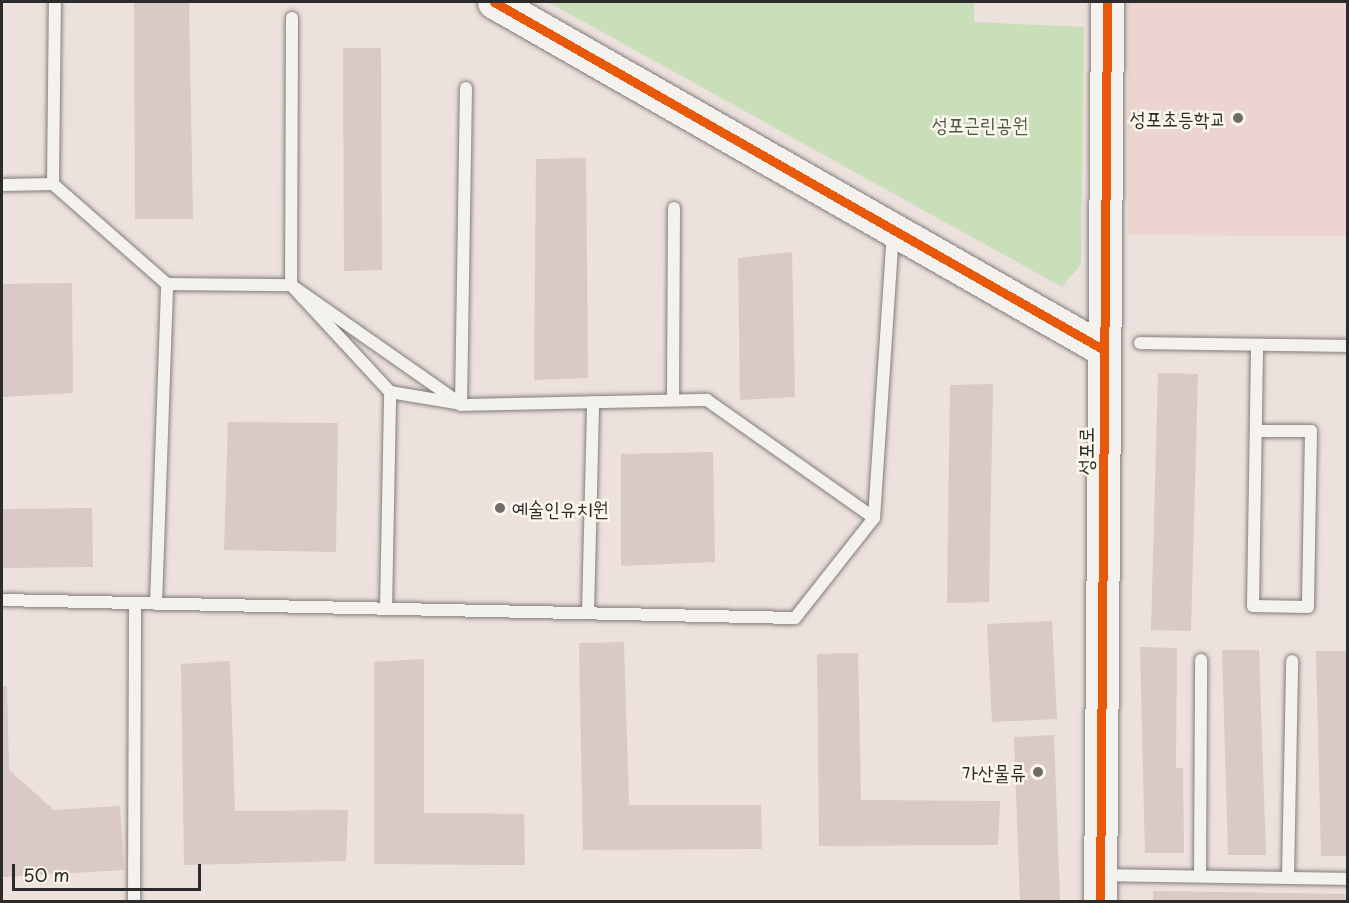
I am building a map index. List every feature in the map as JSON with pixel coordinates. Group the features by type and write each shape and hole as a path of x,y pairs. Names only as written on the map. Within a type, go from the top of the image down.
{"street":[{"path":"494,2 893,233 1104,350"},
{"name":"성포로","path":"1100,888 1107,2"}],"lane":[{"path":"53,184 55,2"},
{"path":"292,18 291,285 390,392 462,404 707,400 874,518"},
{"path":"462,404 466,88"},
{"path":"2,185 53,184 167,284 291,285 462,404"},
{"path":"673,400 674,208"},
{"path":"2,600 795,618 874,518 893,233"},
{"path":"156,604 167,284"},
{"path":"1140,343 1347,346"},
{"path":"1256,431 1311,431 1308,606 1253,606 1257,345"},
{"path":"386,609 390,392"},
{"path":"588,613 593,402"},
{"path":"134,902 135,603"},
{"path":"1200,876 1202,660"},
{"path":"1288,878 1292,661"},
{"path":"1100,888 1200,876 1347,879"}],"shaded area":[{"name":"성포초등학교","path":"1128,2 1347,2 1347,236 1128,235"}],"green space":[{"name":"성포근린공원","path":"548,2 974,2 974,22 1084,27 1081,264 1062,287"}],"building":[{"path":"134,2 189,2 193,219 135,219"},
{"path":"343,48 381,48 382,270 344,271"},
{"path":"586,158 588,378 534,380 536,159"},
{"path":"792,252 795,397 740,400 738,258"},
{"path":"72,283 73,393 2,397 2,284"},
{"path":"1158,373 1198,374 1191,631 1151,630"},
{"path":"993,384 989,602 947,603 950,385"},
{"path":"228,422 338,423 336,552 224,550"},
{"path":"713,452 715,562 621,566 621,454"},
{"path":"92,508 93,567 2,568 2,509"},
{"path":"1052,621 1057,719 992,722 987,624"},
{"path":"624,642 629,805 761,805 762,849 583,850 579,643"},
{"path":"1140,647 1177,648 1176,768 1183,768 1184,853 1145,853"},
{"path":"1222,650 1259,650 1266,855 1228,855"},
{"path":"1316,651 1348,651 1348,856 1321,856"},
{"path":"858,653 861,800 1000,801 998,845 819,846 817,654"},
{"path":"424,659 424,813 524,814 525,865 374,864 374,662"},
{"path":"230,661 235,811 348,810 346,861 184,865 181,664"},
{"path":"2,686 7,686 9,770 54,810 120,806 124,870 2,877"},
{"path":"1054,735 1060,902 1020,902 1014,737"},
{"path":"1153,891 1348,894 1348,902 1153,902"}],"cycle path":[{"path":"494,2 1104,350"},
{"path":"1100,902 1107,2"}],"place":[{"name":"성포초등학교","path":"1238,118"},
{"name":"예술인유치원","path":"500,508"},
{"name":"가산물류","path":"1038,772"}]}
